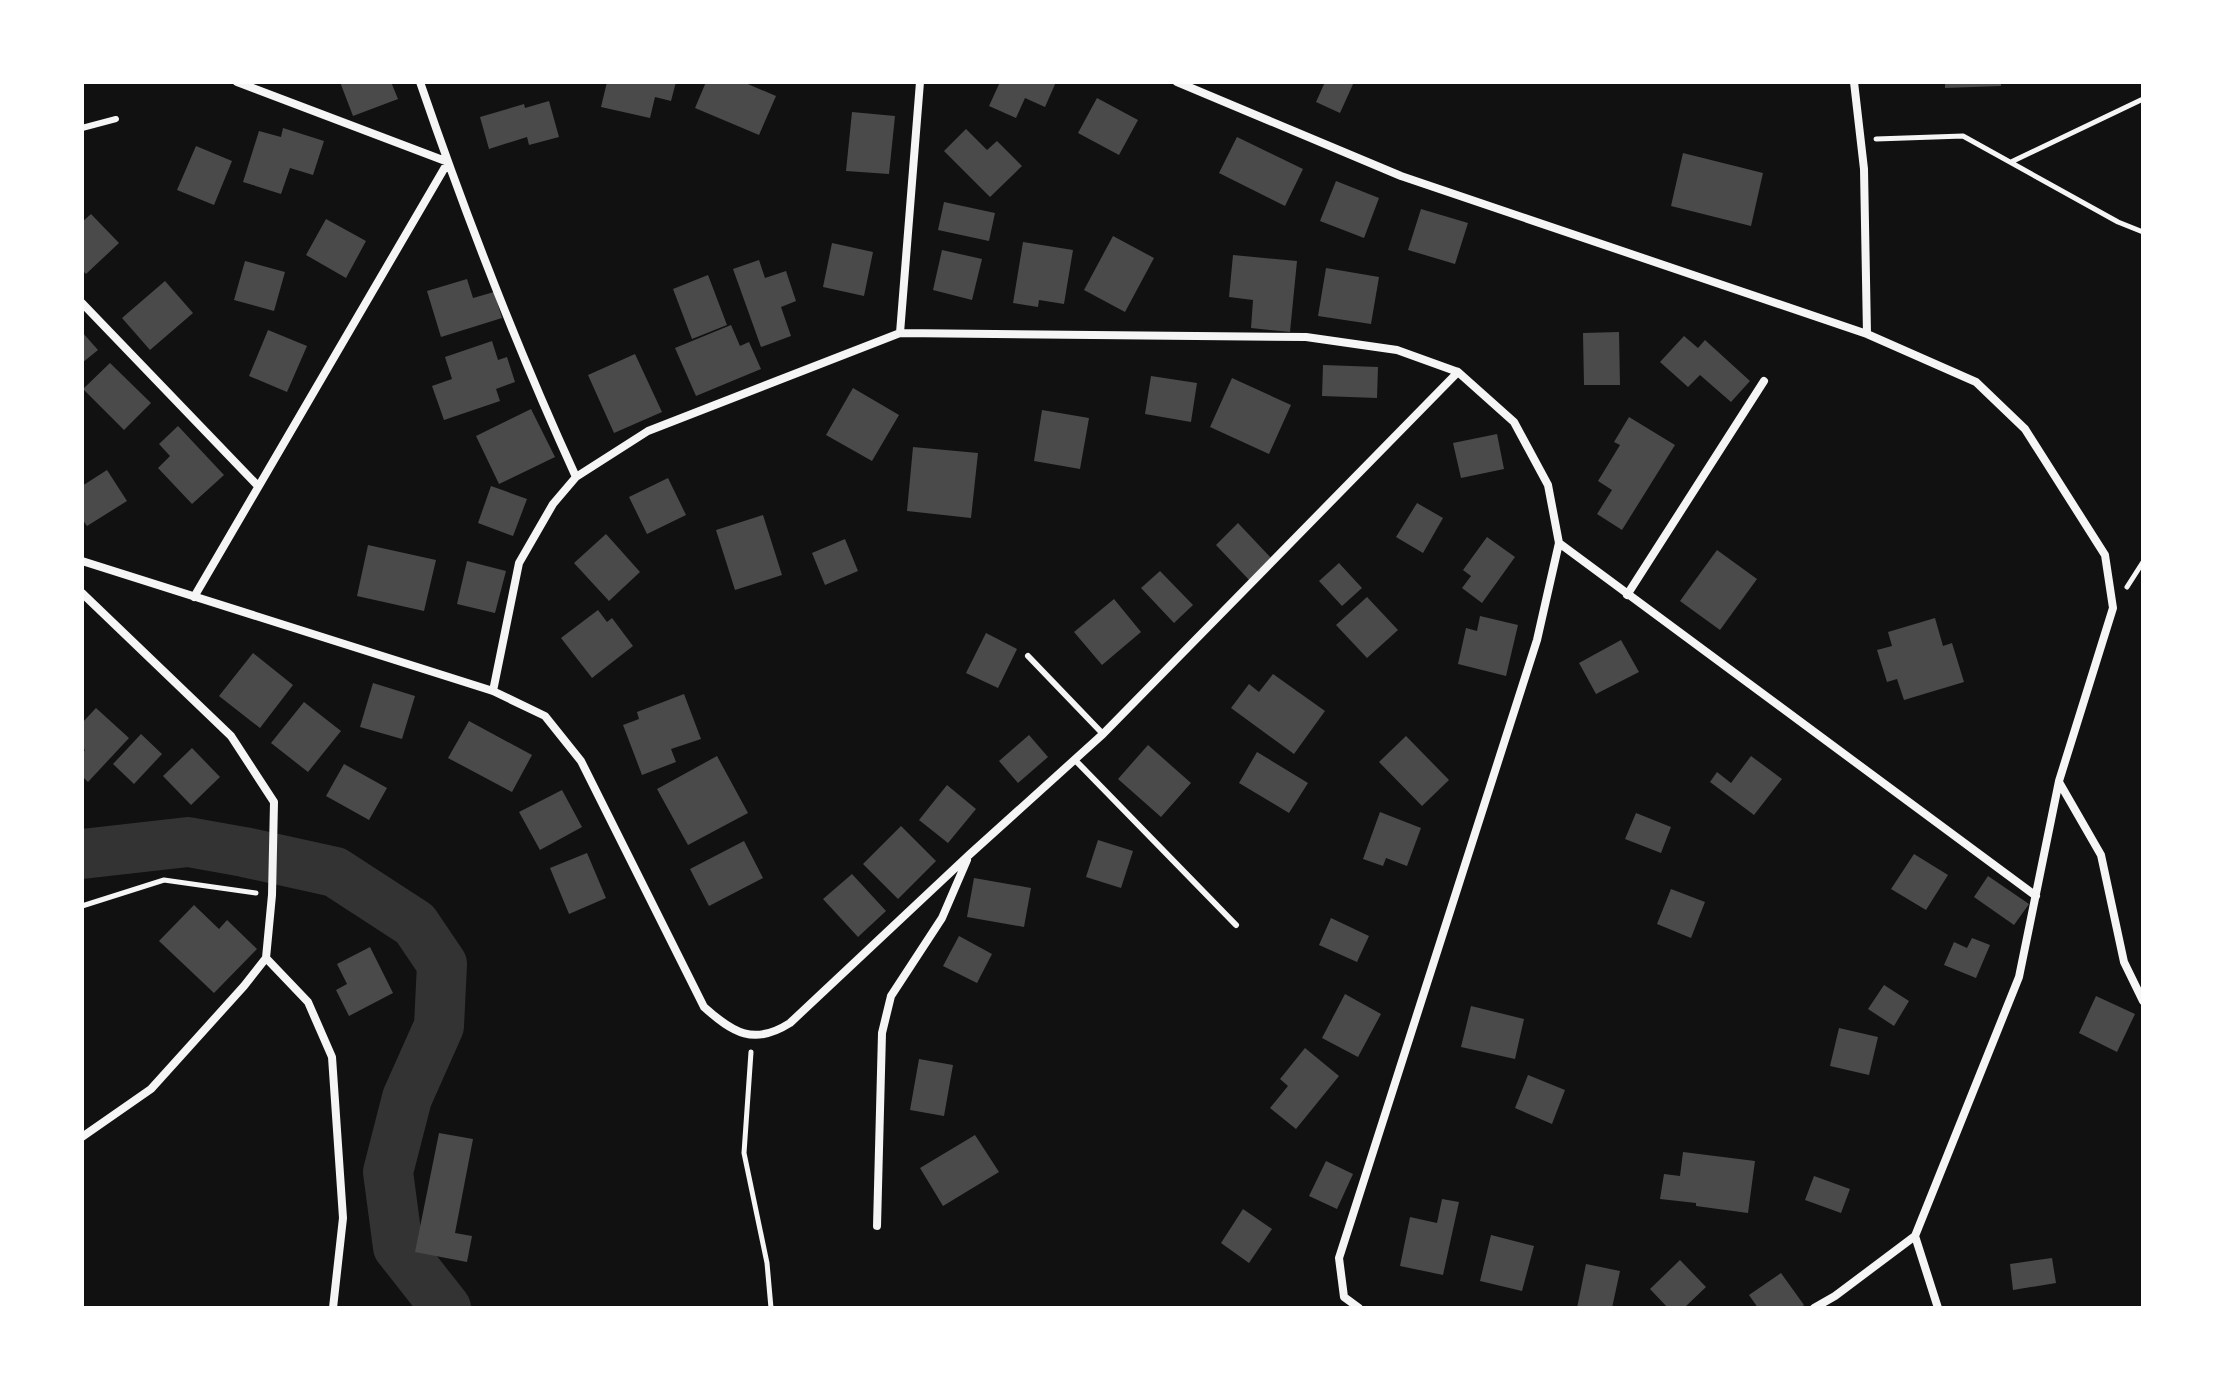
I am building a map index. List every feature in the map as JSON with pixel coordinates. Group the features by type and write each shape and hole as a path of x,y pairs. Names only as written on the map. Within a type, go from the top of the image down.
{"street":[{"path":"237,82 448,162"},
{"path":"420,82 540,398 576,477"},
{"path":"900,333 920,82"},
{"path":"1177,82 1401,176 1867,334 1976,382 2025,429 2105,555 2113,608 2059,781 2019,977 1915,1236 1835,1296 1814,1308"},
{"path":"1854,82 1864,169 1867,334"},
{"path":"194,597 448,162"},
{"path":"82,303 257,485"},
{"path":"493,691 519,563 553,504 576,477 648,431 900,333 1306,337 1397,350 1458,372 1514,422 1548,485 1559,543 1537,640 1339,1258 1344,1297 1359,1308"},
{"path":"82,561 493,691 545,716 581,761 704,1007 721,1023 737,1031 752,1035 773,1034 790,1023 969,855 1076,761 1458,372"},
{"path":"1627,595 1764,381"},
{"path":"1559,543 2036,896"},
{"path":"82,593 231,736 274,802 272,895 266,958 151,1089 82,1137"},
{"path":"2059,781 2101,855 2124,962 2143,1001"},
{"path":"877,1226 882,1033 885,1020 891,996 942,918 969,855"},
{"path":"266,958 308,1002 332,1057 343,1218 333,1308"},
{"path":"1915,1236 1938,1308"}],"lane":[{"path":"82,128 116,119"},
{"path":"1028,656 1103,734"},
{"path":"1076,761 1236,925"}],"path":[{"path":"2010,163 2143,99"},
{"path":"1861,139 1963,136 2118,222 2143,232"},
{"path":"82,906 164,880 272,895"},
{"path":"752,1035 744,1153 767,1263 771,1308"}],"building":[{"path":"340,82 391,82 398,99 353,116"},
{"path":"607,82 676,82 671,101 655,97 650,118 601,107"},
{"path":"706,82 743,82 776,96 759,135 695,108"},
{"path":"1000,82 1056,82 1045,107 1025,98 1016,118 989,106"},
{"path":"1325,82 1354,82 1340,113 1316,102"},
{"path":"1945,82 2001,82 2001,86 1945,88"},
{"path":"1097,98 1138,120 1119,155 1078,133"},
{"path":"549,101 559,137 529,145 527,137 489,149 480,117 524,104 525,108"},
{"path":"852,112 895,116 889,174 846,171"},
{"path":"283,128 324,141 313,175 290,168 281,194 243,182 259,131 281,137"},
{"path":"966,129 987,150 997,141 1022,166 990,197 944,151"},
{"path":"1237,137 1303,169 1285,206 1219,173"},
{"path":"196,146 232,161 214,205 177,190"},
{"path":"1683,153 1763,173 1751,226 1671,206"},
{"path":"1336,181 1379,198 1364,238 1320,221"},
{"path":"944,202 995,213 989,241 938,230"},
{"path":"1421,209 1468,223 1455,264 1408,250"},
{"path":"91,214 119,243 86,274 82,270 82,222"},
{"path":"326,219 366,241 346,278 306,255"},
{"path":"1113,236 1154,258 1125,312 1084,290"},
{"path":"1023,242 1073,250 1064,304 1039,300 1038,307 1013,303"},
{"path":"832,243 873,252 864,296 823,287"},
{"path":"942,250 982,259 972,300 933,290"},
{"path":"1233,255 1297,261 1290,332 1251,328 1253,300 1229,297"},
{"path":"759,260 765,278 786,271 796,301 781,307 791,336 761,347 733,269"},
{"path":"245,261 285,272 274,311 234,300"},
{"path":"1326,268 1379,277 1371,324 1318,316"},
{"path":"708,275 727,325 692,339 673,289"},
{"path":"467,279 473,298 494,292 502,318 441,337 427,291"},
{"path":"165,281 193,313 150,350 122,318"},
{"path":"731,325 740,346 749,342 761,369 696,396 675,348"},
{"path":"268,330 307,346 287,392 249,376"},
{"path":"82,332 98,350 82,363"},
{"path":"1619,332 1620,385 1584,385 1583,333"},
{"path":"1684,336 1698,348 1705,340 1750,381 1731,402 1700,375 1688,387 1660,362"},
{"path":"492,341 498,360 507,357 515,382 496,389 500,401 444,420 432,386 452,379 445,357"},
{"path":"635,354 662,412 614,433 588,375"},
{"path":"110,363 151,403 124,430 83,389"},
{"path":"1323,365 1378,367 1377,398 1322,396"},
{"path":"1151,376 1197,383 1191,422 1145,414"},
{"path":"1232,378 1291,405 1269,454 1210,427"},
{"path":"853,388 899,415 872,461 826,435"},
{"path":"531,409 555,457 499,484 476,436"},
{"path":"1042,410 1089,418 1080,469 1034,461"},
{"path":"1629,417 1675,445 1622,530 1597,514 1612,490 1598,481 1620,445 1614,442"},
{"path":"178,426 224,475 192,504 158,468 170,456 159,444"},
{"path":"1497,434 1504,469 1461,478 1453,443"},
{"path":"913,447 978,453 971,518 907,511"},
{"path":"107,470 127,501 87,526 82,519 82,486"},
{"path":"668,478 686,515 647,534 629,497"},
{"path":"491,486 527,499 513,536 478,523"},
{"path":"1417,503 1443,518 1423,553 1396,537"},
{"path":"763,515 782,575 735,590 716,530"},
{"path":"1238,523 1273,560 1251,582 1216,545"},
{"path":"606,534 640,572 609,601 574,563"},
{"path":"1487,537 1515,557 1482,603 1462,588 1471,576 1463,570"},
{"path":"845,539 858,571 825,585 812,553"},
{"path":"368,545 436,560 424,611 357,596"},
{"path":"1717,550 1757,579 1720,630 1680,601"},
{"path":"467,561 506,571 495,613 457,604"},
{"path":"1339,563 1362,588 1342,606 1319,581"},
{"path":"1160,571 1193,605 1174,623 1141,588"},
{"path":"1367,597 1398,630 1367,658 1336,625"},
{"path":"1114,599 1141,632 1102,665 1074,632"},
{"path":"598,610 607,622 612,618 633,646 592,678 561,638"},
{"path":"1480,616 1518,625 1506,676 1458,664 1466,628 1477,631"},
{"path":"1935,618 1943,646 1952,643 1964,682 1904,700 1897,679 1887,682 1877,650 1892,646 1888,632"},
{"path":"986,633 1017,649 998,688 966,673"},
{"path":"1621,640 1639,672 1596,694 1579,663"},
{"path":"253,653 293,685 260,728 219,696"},
{"path":"1273,674 1325,711 1294,754 1231,708 1249,684 1259,692"},
{"path":"373,683 415,696 402,739 360,727"},
{"path":"684,694 701,739 671,749 676,762 642,775 623,725 639,719 637,712"},
{"path":"304,702 341,731 308,772 271,743"},
{"path":"96,708 129,738 88,782 82,776 82,754 85,750 82,747 82,723"},
{"path":"469,721 532,755 512,792 448,758"},
{"path":"141,734 162,754 134,784 113,764"},
{"path":"1029,735 1048,757 1018,783 999,761"},
{"path":"1406,736 1449,780 1422,806 1379,762"},
{"path":"1148,745 1191,783 1161,817 1118,779"},
{"path":"192,748 220,777 191,805 163,776"},
{"path":"1257,752 1308,783 1289,813 1239,783"},
{"path":"717,756 748,813 688,845 657,789"},
{"path":"1751,756 1782,779 1754,815 1710,782 1717,772 1731,783"},
{"path":"344,764 387,788 369,820 326,796"},
{"path":"947,785 976,809 948,843 919,820"},
{"path":"562,790 582,827 540,850 519,812"},
{"path":"1380,812 1421,828 1407,866 1386,858 1383,866 1363,859"},
{"path":"1636,813 1671,827 1661,853 1625,839"},
{"path":"901,826 936,861 898,899 863,864"},
{"path":"1098,840 1133,851 1121,888 1086,877"},
{"path":"744,841 763,878 709,906 690,869"},
{"path":"587,853 606,898 569,914 550,868"},
{"path":"1914,854 1948,875 1926,910 1891,889"},
{"path":"852,874 886,911 858,937 823,899"},
{"path":"1988,876 2029,904 2014,925 1974,897"},
{"path":"974,878 1031,888 1024,927 967,917"},
{"path":"1671,889 1705,902 1691,938 1657,924"},
{"path":"194,905 219,929 227,920 257,949 214,993 159,941"},
{"path":"1331,918 1369,936 1357,962 1319,945"},
{"path":"959,936 992,954 977,983 943,966"},
{"path":"1972,938 1990,945 1976,978 1944,965 1954,942 1967,948"},
{"path":"370,947 393,993 349,1016 336,990 347,984 337,964"},
{"path":"1884,985 1909,1001 1894,1026 1868,1009"},
{"path":"1345,994 1381,1014 1358,1057 1322,1038"},
{"path":"2096,996 2135,1014 2117,1052 2079,1033"},
{"path":"1471,1006 1524,1019 1515,1059 1461,1047"},
{"path":"1839,1028 1878,1037 1869,1075 1830,1066"},
{"path":"1305,1048 1339,1076 1296,1129 1270,1108 1288,1086 1280,1079"},
{"path":"919,1059 953,1065 944,1116 910,1110"},
{"path":"1528,1075 1565,1090 1552,1124 1515,1108"},
{"path":"439,1133 473,1139 455,1233 472,1236 467,1262 415,1252"},
{"path":"975,1135 999,1172 943,1206 920,1168"},
{"path":"1683,1152 1755,1161 1748,1213 1660,1199 1664,1174 1680,1176"},
{"path":"1326,1161 1353,1174 1337,1209 1309,1196"},
{"path":"1814,1176 1850,1189 1841,1213 1805,1200"},
{"path":"1442,1199 1459,1202 1443,1275 1400,1266 1410,1217 1437,1223"},
{"path":"1243,1209 1272,1229 1249,1263 1221,1243"},
{"path":"1491,1235 1534,1246 1522,1291 1480,1281"},
{"path":"2052,1258 2056,1283 2013,1290 2010,1264"},
{"path":"1680,1260 1706,1287 1684,1308 1668,1308 1650,1289"},
{"path":"1586,1264 1620,1271 1612,1308 1577,1308"},
{"path":"1781,1273 1804,1305 1800,1308 1758,1308 1749,1295"}],"waterway":[{"path":"82,854 188,842 244,852 335,872 415,924 442,964 439,1026 407,1098 388,1172 398,1247 446,1308"}]}
